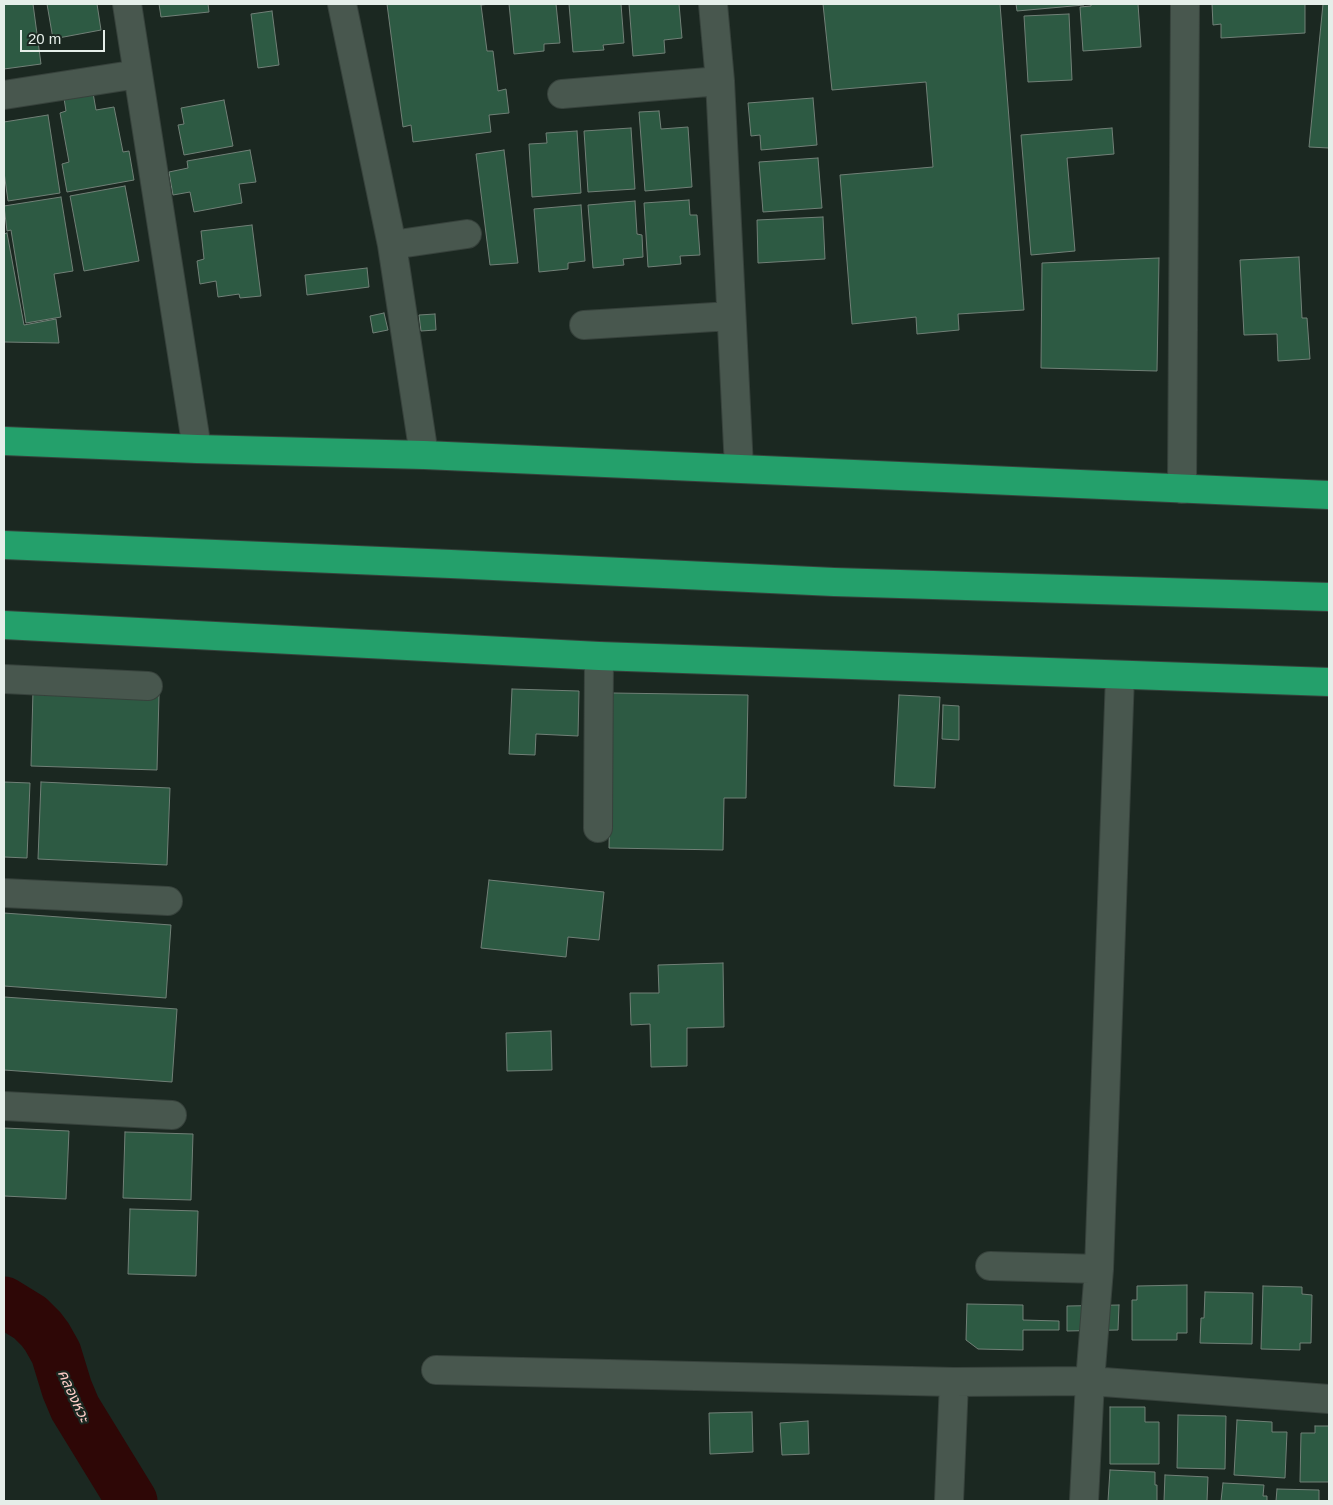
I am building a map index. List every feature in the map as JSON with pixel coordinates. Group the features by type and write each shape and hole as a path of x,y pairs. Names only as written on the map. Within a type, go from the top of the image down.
{"highway":[{"path":"4,440 198,449 424,455 739,468 1329,495"},
{"path":"4,545 834,582 1329,597"},
{"path":"4,625 599,656 1329,682"}],"street":[{"path":"127,4 198,449"},
{"path":"342,4 392,245 424,455"},
{"path":"713,4 720,81 739,468"},
{"path":"1182,489 1185,4"},
{"path":"4,95 138,74"},
{"path":"562,94 720,81"},
{"path":"392,245 466,234"},
{"path":"584,325 732,316"},
{"path":"598,828 599,656"},
{"path":"1084,1501 1098,1270 1120,675"},
{"path":"4,679 148,686"},
{"path":"4,893 168,901"},
{"path":"4,1106 172,1115"},
{"path":"990,1266 1098,1270"},
{"path":"436,1370 954,1382 1090,1381 1329,1399"},
{"path":"949,1501 954,1382"}],"building":[{"path":"4,4 33,4 41,64 4,69"},
{"path":"47,4 97,4 101,30 53,39"},
{"path":"159,4 208,4 209,12 161,17"},
{"path":"387,4 490,4 481,5 487,51 493,51 498,91 506,89 509,113 489,115 491,132 413,142 411,125 403,127"},
{"path":"509,4 556,4 560,43 544,44 544,51 514,54"},
{"path":"569,4 621,4 624,43 603,45 604,50 573,52"},
{"path":"629,4 679,4 682,38 664,40 665,53 633,56"},
{"path":"823,4 1000,4 1024,310 958,314 959,330 917,334 916,317 852,324 840,175 933,167 926,82 832,90"},
{"path":"1016,4 1084,4 1084,5 1017,11"},
{"path":"1091,4 1138,4 1141,47 1083,51 1080,7 1091,6"},
{"path":"1212,4 1305,4 1305,33 1221,38 1221,24 1213,25"},
{"path":"1323,4 1329,4 1329,148 1309,147"},
{"path":"272,11 279,65 258,68 251,14"},
{"path":"1069,14 1072,80 1028,82 1024,16"},
{"path":"92,87 96,110 114,107 123,152 129,151 134,180 67,192 62,164 69,162 60,113 66,111 63,92"},
{"path":"813,98 817,145 761,150 760,135 751,136 748,103"},
{"path":"224,100 233,146 184,155 178,125 184,124 181,108"},
{"path":"659,111 661,129 688,127 692,187 645,191 639,112"},
{"path":"48,115 60,193 8,201 4,172 4,122"},
{"path":"631,128 635,189 588,192 584,131"},
{"path":"1112,128 1114,154 1067,158 1075,251 1031,255 1021,135"},
{"path":"577,131 581,193 532,197 529,144 547,143 546,133"},
{"path":"250,150 256,182 239,184 242,203 194,212 190,192 173,195 169,172 188,168 187,161"},
{"path":"504,150 518,263 490,265 476,154"},
{"path":"818,158 822,208 763,212 759,162"},
{"path":"125,186 139,261 84,271 70,196"},
{"path":"61,197 73,271 54,274 61,317 26,323 11,230 7,231 4,206"},
{"path":"689,200 690,215 697,215 700,255 680,256 681,264 648,267 644,203"},
{"path":"635,201 637,234 642,235 643,257 623,259 624,265 593,268 588,205"},
{"path":"581,205 585,261 568,263 568,269 539,272 534,209"},
{"path":"823,217 825,259 758,263 757,220"},
{"path":"252,225 261,296 240,298 239,294 218,297 216,281 200,284 197,261 204,259 201,231"},
{"path":"7,233 24,325 56,319 59,343 4,342 4,234"},
{"path":"1299,257 1302,318 1307,318 1310,359 1278,361 1277,334 1244,335 1240,260"},
{"path":"1159,258 1157,371 1041,368 1042,263"},
{"path":"367,268 369,287 307,295 305,275"},
{"path":"384,313 388,330 373,333 370,316"},
{"path":"435,314 436,330 421,331 419,315"},
{"path":"512,689 579,691 578,736 536,734 535,755 509,754"},
{"path":"33,691 159,695 157,770 31,766"},
{"path":"612,693 748,695 746,798 724,798 723,850 609,848"},
{"path":"899,695 940,697 935,788 894,786"},
{"path":"943,705 959,706 959,740 942,739"},
{"path":"4,782 30,783 27,858 4,857"},
{"path":"41,782 170,788 167,865 38,859"},
{"path":"489,880 604,892 599,940 568,937 566,957 481,948"},
{"path":"4,913 171,925 166,998 4,986"},
{"path":"723,963 724,1027 687,1028 687,1066 651,1067 650,1024 631,1025 630,993 659,993 658,965"},
{"path":"4,997 177,1009 172,1082 4,1070"},
{"path":"551,1031 552,1070 507,1071 506,1033"},
{"path":"4,1128 69,1131 66,1199 4,1196"},
{"path":"125,1132 193,1134 191,1200 123,1198"},
{"path":"130,1209 198,1211 196,1276 128,1274"},
{"path":"1187,1285 1187,1333 1177,1333 1177,1340 1132,1340 1132,1300 1137,1300 1137,1286"},
{"path":"1263,1286 1302,1287 1302,1294 1312,1295 1311,1343 1300,1343 1300,1350 1261,1349"},
{"path":"1205,1292 1253,1293 1252,1344 1200,1343 1201,1318 1204,1318"},
{"path":"967,1304 1023,1305 1023,1320 1059,1321 1059,1330 1023,1330 1023,1350 978,1349 966,1340"},
{"path":"1119,1305 1118,1330 1067,1331 1067,1306"},
{"path":"1110,1407 1145,1407 1145,1422 1159,1422 1159,1464 1110,1464"},
{"path":"752,1412 753,1452 710,1454 709,1413"},
{"path":"1178,1415 1226,1416 1225,1469 1177,1468"},
{"path":"1237,1420 1272,1422 1272,1432 1287,1432 1285,1478 1234,1475"},
{"path":"808,1421 809,1454 782,1455 780,1423"},
{"path":"1315,1426 1329,1426 1329,1482 1300,1482 1301,1433 1315,1433"},
{"path":"1110,1470 1155,1472 1157,1501 1108,1501"},
{"path":"1165,1475 1208,1477 1207,1501 1164,1501"},
{"path":"1223,1483 1264,1485 1263,1496 1267,1496 1267,1501 1221,1501"},
{"path":"1277,1489 1319,1490 1319,1501 1276,1501"}],"waterway":[{"name":"คลองหวะ","path":"4,1302 30,1318 47,1337 56,1353 75,1408 132,1501"}]}
